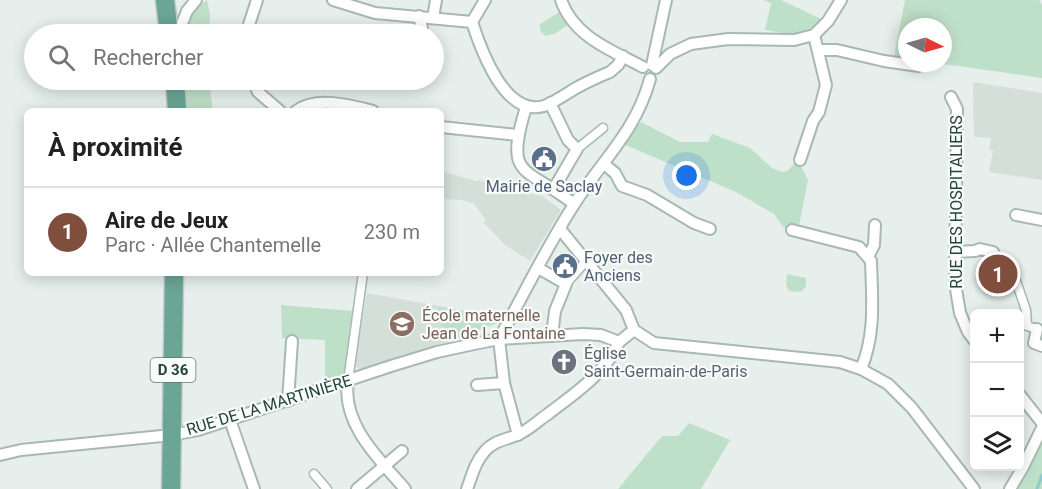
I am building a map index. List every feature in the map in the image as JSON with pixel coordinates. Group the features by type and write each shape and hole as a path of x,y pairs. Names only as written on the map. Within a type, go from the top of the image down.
{"main road":[{"path":"165,0 168,24"},
{"path":"176,90 177,108"},
{"name":"D 36","path":"171,489 174,276"}],"street":[{"path":"182,24 187,11 196,0"},
{"path":"249,24 257,0"},
{"path":"333,0 375,13 472,22"},
{"path":"434,18 436,0"},
{"path":"485,0 472,22 478,42 506,92 526,107 533,108 550,103 610,72 623,57"},
{"path":"518,435 504,383 499,339 532,287 538,268 574,204 635,119 646,96 650,79 656,75 650,67 623,57 582,32 566,12 561,0"},
{"path":"650,67 666,0"},
{"path":"650,67 691,44 728,39 794,40 814,35 828,21 841,0"},
{"path":"419,16 421,24"},
{"path":"800,160 825,91 825,77 814,35"},
{"path":"819,50 837,50 898,63"},
{"path":"257,90 277,108"},
{"name":"RUE DES HOSPITALIERS","path":"951,98 957,109 955,283 963,323 970,333"},
{"path":"300,108 324,103 361,108"},
{"path":"550,103 568,140 577,149"},
{"path":"526,107 517,135 516,150 520,166 574,204"},
{"path":"444,127 517,135"},
{"path":"557,191 556,184 577,149 603,128"},
{"path":"604,164 615,173 622,186 647,195 694,223 710,229"},
{"path":"1016,215 1042,220"},
{"path":"869,255 874,245 875,225"},
{"path":"560,229 626,310 633,330 654,343 840,362 861,369 888,384 912,408 974,489"},
{"path":"792,231 853,244 869,255 872,261 872,333 861,369"},
{"path":"955,252 980,249 993,252"},
{"path":"552,336 555,311 566,284 586,261"},
{"path":"538,268 566,284"},
{"path":"363,276 348,381 348,397 360,434 405,489"},
{"path":"1016,281 1026,310 1027,326 1037,329 1034,342 1042,346"},
{"path":"468,489 477,462 484,452 497,441 518,435 577,392 597,373 619,342 633,330"},
{"name":"RUE DE LA MARTINIÈRE","path":"0,455 21,450 172,435 200,430 437,352 499,339 601,334 619,342"},
{"path":"288,401 292,341"},
{"path":"477,385 504,383"},
{"path":"1024,400 1042,423"},
{"path":"230,420 254,489"},
{"path":"1010,489 1042,428"},
{"path":"357,489 402,451"},
{"path":"314,474 327,489"}],"shaded area":[{"path":"973,82 1042,93 1042,180 989,172 993,151 989,150 991,138 974,137"},
{"path":"444,172 476,181 498,181 501,188 542,196 561,210 530,261 505,245 483,222 486,220 474,204 462,200 444,199"},
{"name":"École maternelle Jean de La Fontaine","path":"367,293 438,306 446,342 360,370 354,364"}],"green space":[{"path":"207,0 210,24 189,24 195,8"},
{"path":"763,0 781,0 821,19 802,32 765,30 771,3"},
{"path":"905,0 1039,0 1042,5 1042,78 952,65 952,18 902,18"},
{"path":"561,11 570,24 554,34 545,36 540,30 540,24"},
{"path":"898,36 898,58 894,57"},
{"path":"182,90 210,90 213,108 183,108"},
{"path":"641,122 680,142 708,142 712,134 750,148 772,168 782,172 787,171 796,162 802,163 801,166 808,180 799,226 784,228 774,214 736,192 623,144"},
{"path":"787,274 806,278 806,286 801,292 789,291 786,285"},
{"path":"281,305 353,311 344,374 325,381 325,340 282,338"},
{"path":"438,306 501,318 500,322 446,342"},
{"path":"689,423 730,440 701,489 618,489 662,436 678,436"},
{"path":"1042,443 1042,489 1017,489"}],"waterway":[{"path":"1037,489 1042,475"}],"place":[{"name":"Mairie de Saclay","path":"544,159"},
{"name":"Foyer des Anciens","path":"565,266"},
{"name":"Aire de Jeux","path":"998,274"},
{"name":"École maternelle Jean de La Fontaine","path":"402,324"},
{"name":"Église Saint-Germain-de-Paris","path":"564,362"}]}
